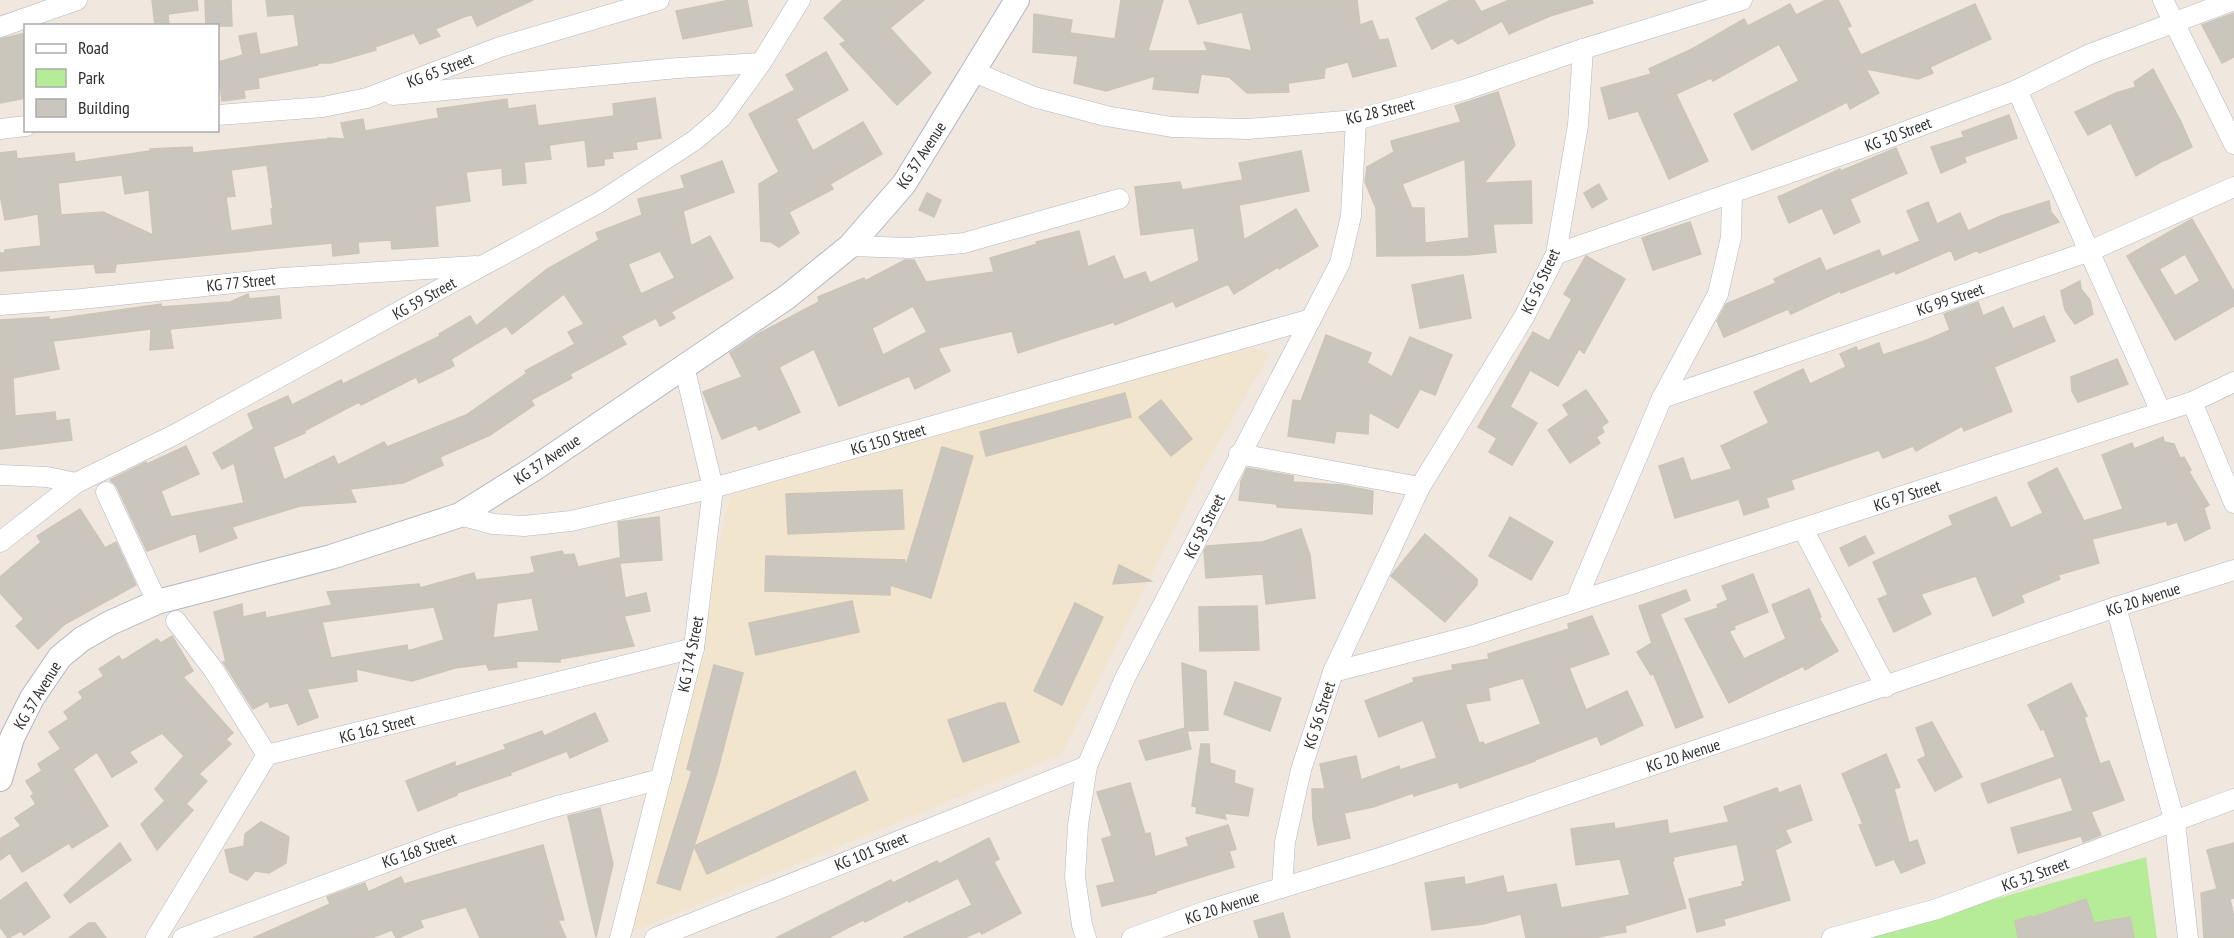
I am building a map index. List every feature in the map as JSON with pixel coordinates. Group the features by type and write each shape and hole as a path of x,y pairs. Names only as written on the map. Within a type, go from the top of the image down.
{"street":[{"path":"0,27 77,0"},
{"name":"KG 65 Street","path":"219,115 323,107 367,98 500,47 659,0"},
{"name":"KG 59 Street","path":"0,542 76,483 174,435 600,202 695,140 722,117 761,63 800,0"},
{"name":"KG 37 Avenue","path":"0,779 12,738 32,698 60,657 82,639 110,623 157,602 331,557 460,515 535,468 787,297 850,246 904,184 1017,0"},
{"name":"KG 28 Street","path":"974,72 1034,97 1106,116 1172,127 1248,129 1356,120 1467,88 1739,0"},
{"path":"2163,0 2234,144"},
{"name":"KG 30 Street","path":"1556,254 1732,194 2017,90 2090,54 2234,0"},
{"name":"KG 56 Street","path":"1282,888 1285,842 1301,770 1333,672 1420,487 1518,326 1556,254 1578,125 1583,49"},
{"path":"367,98 678,68 761,63"},
{"path":"2017,90 2161,412"},
{"name":"KG 58 Street","path":"1086,938 1075,877 1078,825 1087,766 1125,678 1239,454 1340,263 1351,216 1356,120"},
{"path":"0,129 24,126"},
{"name":"KG 99 Street","path":"1662,398 2090,250 2234,187"},
{"path":"1576,601 1662,398 1718,294 1731,237 1732,194"},
{"path":"850,246 909,248 964,243 1119,199"},
{"name":"KG 77 Street","path":"0,305 282,278 482,266"},
{"name":"KG 150 Street","path":"460,515 493,524 571,521 713,488 1311,319"},
{"name":"KG 174 Street","path":"620,938 694,648 713,488 684,366"},
{"name":"KG 97 Street","path":"1333,672 1471,636 2192,402 2234,382"},
{"path":"2192,402 2234,503"},
{"path":"1239,454 1420,487"},
{"path":"0,475 47,477 76,483"},
{"path":"106,492 157,602"},
{"path":"1803,529 1886,687"},
{"name":"KG 20 Avenue","path":"1132,938 1209,910 1386,856 1483,821 1886,687 2116,607 2234,570"},
{"path":"2116,607 2175,823 2188,938"},
{"path":"156,938 267,755 213,669 176,621"},
{"name":"KG 162 Street","path":"267,755 694,648"},
{"name":"KG 101 Street","path":"655,938 1087,766"},
{"name":"KG 168 Street","path":"183,938 448,839 554,807 661,779"},
{"name":"KG 32 Street","path":"1832,938 1937,909 2175,823 2234,799"}],"shaded area":[{"path":"1255,348 1270,354 1209,459 1062,754 624,935 681,713 730,495 1233,352"}],"green space":[{"path":"2146,857 2157,938 1856,938"}],"building":[{"path":"152,0 197,0 198,10 168,14 169,24 155,24"},
{"path":"205,0 231,0 232,26 206,24"},
{"path":"266,0 533,0 477,26 472,15 466,16 435,29 440,36 420,44 414,33 375,47 376,50 331,63 318,63 318,65 258,78 259,88 244,90 245,98 222,101 219,62 243,55 239,36 256,33 260,55 299,46 294,14 268,16"},
{"path":"730,0 747,0 752,26 683,39 676,11"},
{"path":"843,0 924,0 890,28 931,73 897,105 840,44 846,41 824,18"},
{"path":"1121,0 1163,0 1148,51 1208,51 1204,42 1252,51 1242,12 1198,24 1189,0 1357,0 1360,25 1372,21 1379,40 1388,39 1396,66 1353,77 1348,62 1325,68 1324,78 1288,83 1289,92 1247,93 1229,77 1201,74 1198,93 1153,89 1155,76 1106,91 1074,83 1078,56 1033,52 1034,14 1072,20 1070,33 1115,39"},
{"path":"1451,0 1474,0 1481,12 1509,0 1592,0 1593,3 1550,16 1509,34 1502,21 1458,44 1452,38 1432,49 1416,18"},
{"path":"1826,0 1838,0 1851,26 1847,28 1861,55 1975,4 1991,39 1930,67 1933,73 1918,79 1866,69 1879,93 1850,109 1847,102 1752,150 1734,114 1799,81 1779,44 1713,81 1711,78 1676,94 1708,161 1669,179 1638,111 1609,119 1601,88 1651,74 1649,69 1694,48 1744,19 1748,26 1790,4 1796,15"},
{"path":"2234,13 2234,57 2222,63 2202,25"},
{"path":"24,33 24,98 0,103 0,39"},
{"path":"826,52 848,90 796,119 813,151 863,122 882,154 830,184 833,189 789,212 799,233 779,247 771,242 761,241 759,184 779,172 749,114 795,90 786,75"},
{"path":"2153,69 2192,147 2136,176 2111,123 2088,135 2075,112 2116,93 2136,87 2134,82"},
{"path":"1498,92 1515,145 1484,183 1531,181 1532,223 1493,224 1496,252 1469,255 1377,256 1376,208 1365,182 1367,167 1394,152 1391,141 1461,122 1455,106","holes":["1465,159 1469,238 1425,243 1424,208 1412,208 1402,184"]},
{"path":"655,98 661,138 636,142 637,149 612,152 613,158 604,159 604,165 588,167 585,140 549,145 551,159 524,162 526,183 503,185 502,168 466,172 470,201 435,206 438,246 392,249 391,240 358,242 359,253 333,256 332,243 116,264 115,272 96,273 94,264 0,271 0,253 5,253 5,250 41,246 38,214 5,220 0,194 0,153 16,151 17,159 74,153 75,162 150,151 150,149 192,147 193,153 328,138 345,139 341,123 363,119 365,131 439,118 437,109 507,99 508,109 535,105 538,126 614,116 613,104","holes":["267,165 273,225 231,231 226,197 235,196 231,170","122,175 125,194 149,190 153,235 103,212 61,215 58,183"]},
{"path":"2009,115 2017,138 1964,157 1966,162 1941,173 1931,147 1964,137 1962,132"},
{"path":"1896,148 1907,173 1850,199 1860,222 1834,234 1822,208 1789,223 1778,197 1840,169 1841,171"},
{"path":"1301,151 1309,191 1239,205 1244,240 1296,209 1318,246 1234,294 1228,284 1176,307 1173,301 1115,325 1114,322 1018,353 1012,331 938,348 950,371 915,389 909,376 839,406 814,349 779,367 800,412 759,430 756,425 722,439 703,392 742,377 730,353 758,334 819,302 818,297 864,278 865,281 905,260 914,260 926,282 994,272 990,258 1037,244 1036,242 1079,231 1088,267 1114,256 1124,280 1145,272 1150,283 1199,261 1194,228 1141,235 1135,187 1180,182 1182,190 1243,180 1239,163","holes":["913,306 927,332 883,355 872,328"]},
{"path":"722,161 734,192 683,211 691,246 710,236 733,278 671,312 675,318 660,326 656,318 621,336 626,344 570,374 572,378 531,400 534,405 490,435 440,457 443,465 403,483 350,489 356,502 300,506 232,527 237,538 200,552 196,533 147,551 117,487 110,480 186,446 199,474 161,491 171,517 244,503 234,463 222,469 213,453 254,429 248,414 288,396 292,405 341,380 343,384 440,336 439,334 470,316 476,326 547,269 599,240 596,233 642,215 638,199 685,188 681,176","holes":["660,251 675,278 641,294 628,264","564,294 584,324 568,332 575,344 525,371 527,373 466,415 387,447 384,442 338,465 334,456 284,480 273,447 305,433 304,431 359,402 361,405 416,377 419,383 454,366 451,359 506,326 512,334"]},
{"path":"1599,184 1607,199 1592,208 1584,193"},
{"path":"927,193 941,200 934,217 919,210"},
{"path":"2049,201 2051,212 2059,222 1979,253 1978,250 1955,260 1951,250 1896,274 1895,271 1841,293 1840,291 1791,314 1788,309 1724,337 1717,321 1726,304 1776,283 1774,279 1820,258 1826,271 1879,250 1882,257 1920,241 1907,211 1928,202 1937,224 1960,213 1968,231 2001,216"},
{"path":"2192,219 2234,292 2234,306 2175,340 2127,256","holes":["2185,254 2200,281 2175,296 2159,269"]},
{"path":"1690,222 1701,254 1653,270 1642,238"},
{"path":"1586,256 1625,279 1584,353 1579,349 1558,386 1530,370 1510,407 1537,423 1512,465 1489,452 1497,438 1478,427 1533,332 1549,341 1572,299 1564,294"},
{"path":"1463,275 1471,318 1420,328 1412,285"},
{"path":"2080,281 2081,289 2090,300 2093,314 2075,324 2065,310 2061,291"},
{"path":"248,294 249,299 279,296 281,318 170,329 173,348 150,350 151,329 53,341 59,369 13,378 15,416 55,412 56,421 69,419 72,440 0,449 0,320 49,317 49,320 161,304 161,307 230,302"},
{"path":"1978,302 1983,316 2003,307 2013,329 2044,316 2055,341 1994,367 2012,411 1964,431 1962,426 1916,451 1913,446 1883,458 1879,450 1791,480 1794,489 1766,498 1769,507 1744,515 1739,499 1675,518 1659,466 1683,458 1691,481 1732,469 1721,446 1769,423 1754,392 1803,369 1810,384 1846,367 1840,354 1856,347 1858,351 1879,343 1883,355 1927,340 1950,330 1944,314"},
{"path":"1326,335 1371,353 1367,363 1392,377 1410,337 1452,355 1435,395 1420,389 1398,428 1369,412 1368,434 1336,431 1334,443 1288,436 1293,400 1301,401"},
{"path":"2117,359 2128,384 2078,402 2072,391 2071,377"},
{"path":"1586,390 1608,422 1601,427 1604,432 1596,437 1600,443 1570,463 1548,430 1569,415 1563,405"},
{"path":"1125,393 1131,417 986,456 980,432"},
{"path":"1161,400 1192,439 1171,456 1139,417"},
{"path":"2163,437 2164,442 2174,444 2180,458 2184,457 2191,470 2189,472 2209,505 2204,508 2210,528 2185,541 2177,522 2168,525 2166,521 2092,539 2099,563 2058,575 2060,579 2021,595 2024,602 1993,616 1976,576 1921,594 1931,614 1894,632 1878,599 1888,595 1873,562 1953,525 1949,516 1996,497 2011,528 2043,513 2028,483 2057,468 2084,521 2123,509 2102,455 2132,443 2134,449"},
{"path":"942,447 973,456 931,598 890,585 890,595 765,591 766,556 905,560 905,569"},
{"path":"1247,468 1293,476 1293,482 1342,485 1373,491 1372,514 1277,507 1277,504 1239,500 1241,481"},
{"path":"902,490 904,529 788,534 786,494"},
{"path":"80,509 105,548 116,542 136,585 65,624 38,649 16,626 24,619 0,593 0,577 41,542 37,536"},
{"path":"659,517 662,560 621,563 618,522"},
{"path":"1510,517 1553,542 1531,580 1489,556"},
{"path":"1301,529 1310,555 1315,598 1266,604 1263,574 1206,578 1204,551 1207,546 1262,542"},
{"path":"1425,534 1477,579 1477,585 1445,622 1391,576"},
{"path":"1865,536 1874,553 1849,566 1840,548"},
{"path":"562,551 564,555 574,554 578,567 619,558 625,598 646,593 650,611 624,616 634,646 560,659 560,662 516,661 517,667 489,670 486,664 455,668 412,681 356,669 357,681 307,689 318,717 298,725 288,703 270,707 268,701 253,709 223,662 226,662 214,612 242,604 243,617 265,612 266,618 332,605 327,592 419,584 420,588 474,573 476,580 529,574 535,572 531,557","holes":["532,598 539,631 493,638 497,603","434,607 444,640 408,651 407,645 331,658 322,622"]},
{"path":"1119,565 1151,581 1113,584"},
{"path":"1753,574 1768,612 1734,626 1735,629 1729,631 1744,659 1786,639 1772,605 1809,589 1821,617 1819,618 1838,651 1805,670 1803,666 1729,703 1685,619 1718,608 1717,605 1728,600 1722,586"},
{"path":"1686,590 1690,600 1660,614 1703,717 1676,728 1653,673 1651,675 1637,652 1652,643 1639,606"},
{"path":"852,601 859,632 756,655 749,623"},
{"path":"1075,603 1103,617 1062,705 1034,691"},
{"path":"1257,606 1259,650 1200,651 1199,607"},
{"path":"1592,616 1609,654 1569,668 1586,710 1627,691 1643,725 1601,745 1597,736 1460,788 1458,782 1414,796 1413,793 1373,807 1344,813 1350,838 1318,845 1313,820 1312,789 1325,789 1320,764 1356,756 1361,780 1399,766 1400,770 1437,758 1423,720 1379,737 1365,701 1414,682 1413,678 1453,670 1452,665 1489,659 1488,654 1569,629 1568,624","holes":["1523,678 1541,724 1485,745 1483,742 1479,743 1465,704 1490,700 1488,688"]},
{"path":"172,636 193,671 183,677 233,733 226,739 231,744 199,774 207,781 186,804 193,810 157,850 141,824 165,801 155,789 184,756 162,733 129,752 137,762 112,777 97,752 73,769 108,826 72,848 69,843 22,872 10,853 0,860 0,839 21,826 15,818 36,804 31,796 34,794 26,781 42,771 38,764 61,749 49,732 69,719 64,712 83,698 79,692 104,676 99,669 119,656 122,661 157,639 161,643"},
{"path":"1182,663 1206,671 1208,730 1187,731 1191,749 1146,760 1139,741 1185,728"},
{"path":"714,665 743,673 717,773 680,890 657,883 692,771 687,769"},
{"path":"1235,682 1281,698 1270,731 1224,714"},
{"path":"2071,683 2087,716 2084,717 2100,764 2109,761 2124,800 2091,812 2101,835 2083,842 2081,836 2018,853 2011,828 2073,811 2061,777 1988,803 1981,784 2055,757 2044,729 2041,730 2028,705"},
{"path":"1005,703 1019,742 963,762 948,720"},
{"path":"595,713 608,741 570,758 567,751 510,773 511,775 457,793 457,795 418,811 406,781 455,762 455,767 506,749 504,745 542,731 544,736"},
{"path":"1932,722 1962,777 1935,791 1918,760 1926,756 1916,728"},
{"path":"1201,744 1209,744 1210,763 1235,771 1234,783 1253,789 1248,816 1224,813 1226,819 1196,813 1197,807 1192,806"},
{"path":"1886,754 1900,787 1894,789 1909,843 1917,840 1925,863 1901,873 1894,859 1876,866 1859,825 1863,824 1842,774"},
{"path":"855,771 868,800 707,874 694,846"},
{"path":"1130,783 1145,834 1150,833 1155,857 1189,846 1186,838 1228,825 1236,849 1229,851 1234,867 1156,891 1156,893 1102,906 1097,886 1115,882 1102,839 1112,836 1097,792"},
{"path":"1800,785 1812,820 1785,830 1791,842 1775,850 1790,900 1724,919 1725,925 1697,932 1689,899 1743,886 1742,882 1745,881 1737,844 1673,857 1674,861 1672,861 1686,908 1625,926 1626,932 1593,938 1526,938 1521,914 1483,924 1432,930 1425,883 1464,877 1465,885 1503,876 1507,893 1556,884 1561,908 1630,895 1620,859 1576,865 1571,829 1614,823 1615,829 1667,820 1669,834 1729,822 1724,807 1777,788 1779,793"},
{"path":"600,808 613,864 596,937 568,816"},
{"path":"261,822 289,837 286,863 269,873 255,871 247,880 230,872 225,850 244,846 245,834"},
{"path":"989,838 999,859 994,862 1021,913 982,934 980,931 964,938 903,938 972,905 958,878 828,938 776,938 891,880 893,883 937,861 939,864"},
{"path":"120,843 131,860 70,903 64,895"},
{"path":"2234,843 2234,898 2230,899 2234,918 2234,938 2204,938 2201,893 2217,889 2207,850"},
{"path":"543,845 564,920 558,920 566,938 480,938 466,907 420,920 423,927 398,938 392,930 371,938 253,938 330,904 327,897 365,883 368,892 401,877 404,884"},
{"path":"26,882 50,917 24,935 21,931 8,938 0,927 0,901"},
{"path":"2086,899 2094,923 2130,917 2134,938 2018,938 2015,921 2031,916 2031,918"},
{"path":"1283,913 1290,938 1259,938 1254,921"},
{"path":"89,923 95,923 106,938 69,938"}]}
